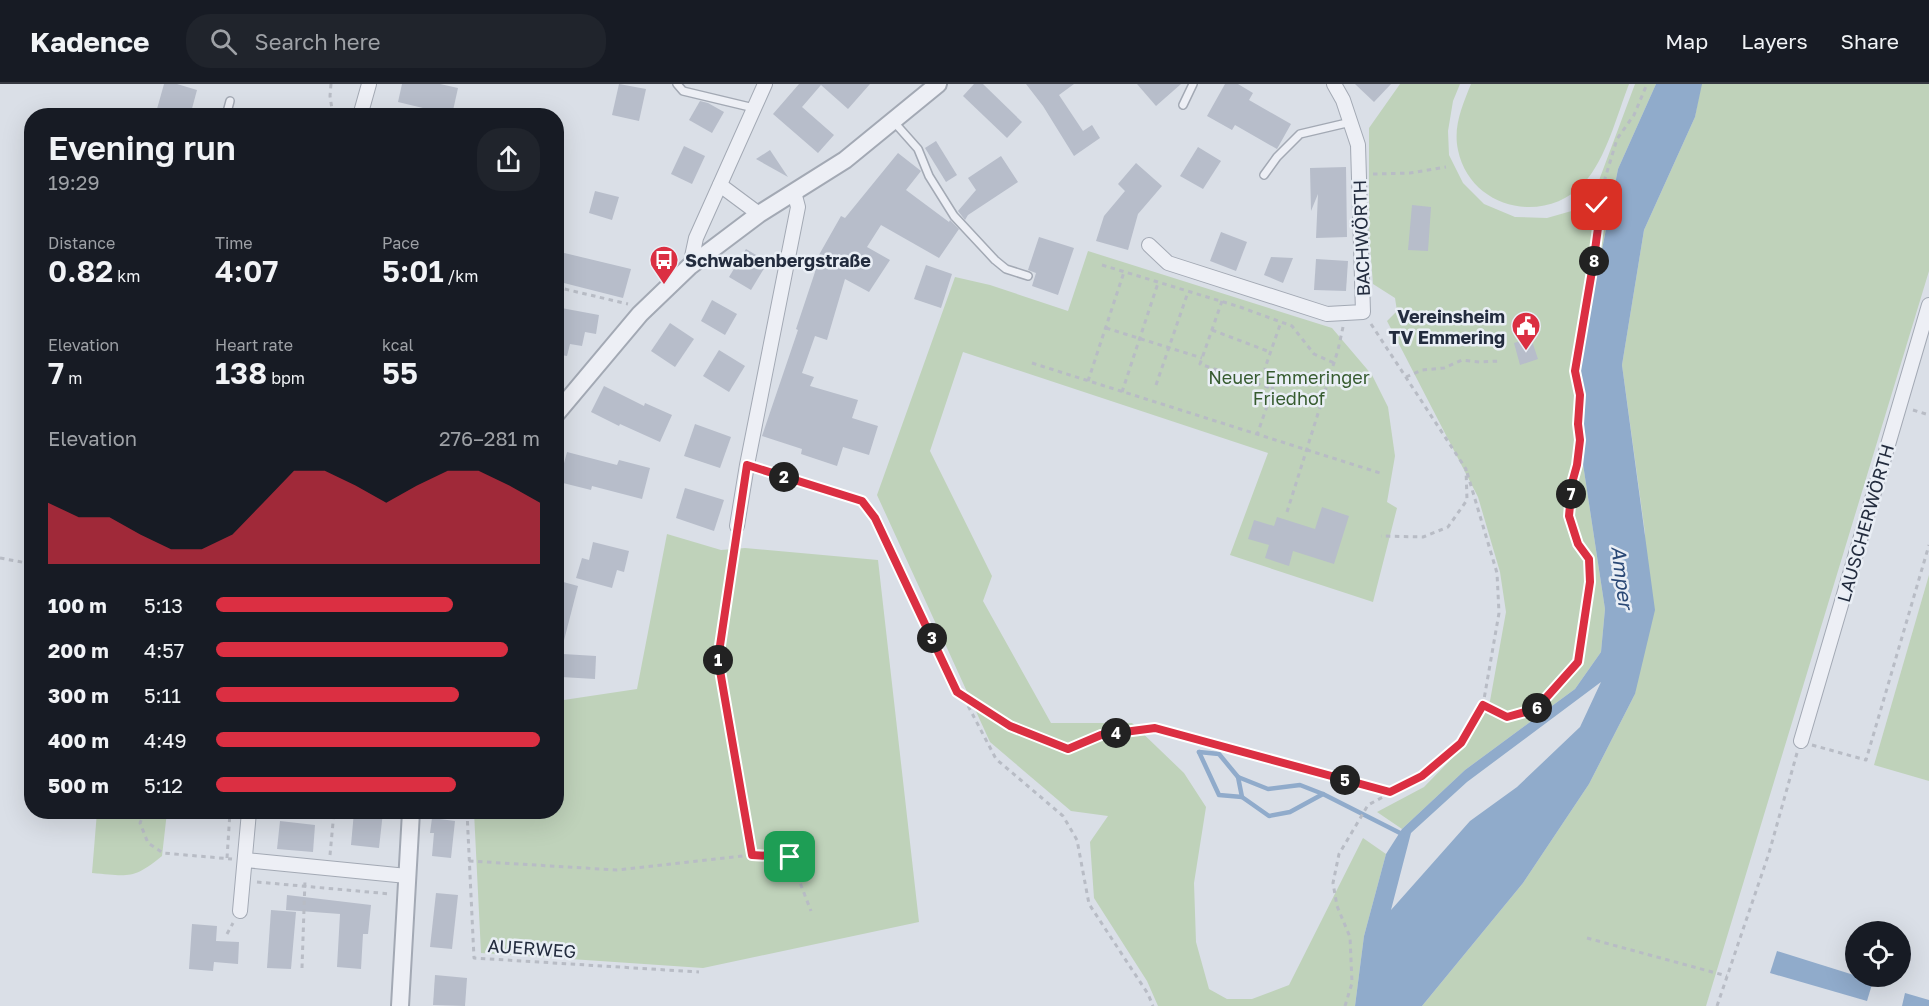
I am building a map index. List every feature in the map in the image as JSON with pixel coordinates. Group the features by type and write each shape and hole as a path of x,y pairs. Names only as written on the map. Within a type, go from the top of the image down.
{"street":[{"path":"362,108 369,84"},
{"path":"690,266 696,238 765,84"},
{"path":"564,404 640,314 690,266 759,214 845,160 938,84"},
{"name":"BACHWÖRTH","path":"1149,245 1168,263 1327,314 1363,312 1358,145 1343,100 1334,84"},
{"path":"720,185 759,214"},
{"path":"737,526 798,207 794,192"},
{"name":"LAUSCHERWÖRTH","path":"1801,741 1929,305"},
{"path":"240,911 248,819"},
{"path":"400,1006 411,819"},
{"path":"245,860 407,876"}],"lane":[{"path":"677,84 682,91 754,108"},
{"path":"1183,105 1193,84"},
{"path":"229,108 231,101"},
{"path":"892,120 918,149 929,176 954,216 1006,269 1028,276"},
{"path":"1264,175 1300,134 1351,122"}],"path":[{"path":"331,84 332,108"},
{"path":"1483,705 1507,717 1536,709 1578,662 1590,582 1589,559 1578,544 1569,516 1580,440 1578,424 1580,395 1575,371 1600,213 1597,205 1617,139 1634,115 1647,84"},
{"path":"1359,174 1410,174 1446,167"},
{"path":"1101,265 1222,301 1292,326 1314,354 1334,363"},
{"path":"1088,381 1124,272"},
{"path":"1122,392 1158,283"},
{"path":"564,289 633,305 640,314"},
{"path":"1156,385 1188,292"},
{"path":"1222,301 1200,364 1273,389"},
{"path":"1345,1006 1352,983 1350,937 1337,906 1333,883 1339,854 1368,805 1422,776 1461,743 1483,705 1499,613 1497,573 1467,469 1363,312"},
{"path":"1287,512 1334,363 1346,313"},
{"path":"1257,435 1273,389 1265,368 1281,322"},
{"path":"1106,328 1202,358"},
{"path":"1212,330 1270,352"},
{"path":"1406,377 1422,370 1444,368 1462,360 1500,361"},
{"path":"1032,363 1380,473"},
{"path":"747,465 862,501 875,518 957,692 1010,726 1068,749 1101,735 1155,728 1390,792"},
{"path":"1381,536 1423,537 1448,527 1467,500 1467,469"},
{"path":"737,526 718,659 752,855"},
{"path":"1717,1006 1769,853 1801,741 1866,760 1929,545"},
{"path":"0,558 24,562"},
{"path":"963,696 996,759 1063,816 1077,840 1089,904 1148,994 1153,1006"},
{"path":"142,819 140,823 148,843 163,853 245,860"},
{"path":"227,858 230,819"},
{"path":"329,869 333,819"},
{"name":"AUERWEG","path":"467,819 474,958 699,972"},
{"path":"469,861 617,870 752,855 790,857 811,911"},
{"path":"302,968 306,866"},
{"path":"243,881 392,894"},
{"path":"1587,938 1727,976"}],"green space":[{"path":"1400,84 1460,84 1453,101 1448,131 1449,155 1463,183 1484,204 1515,217 1547,218 1575,210 1595,191 1635,84 1656,84 1618,169 1581,355 1580,372 1584,394 1583,464 1605,609 1601,652 1575,689 1465,770 1402,829 1377,812 1424,787 1466,744 1490,701 1506,612 1500,572 1478,497 1387,321 1397,311 1395,298 1373,284 1369,234 1369,128"},
{"path":"1471,84 1629,84 1605,149 1584,183 1568,196 1550,204 1530,207 1511,205 1493,198 1477,186 1465,170 1458,150 1457,133 1462,108"},
{"path":"1701,84 1929,84 1929,271 1706,1006 1422,1006 1523,883 1589,784 1635,694 1645,533 1622,365 1644,230 1695,117"},
{"name":"Neuer Emmeringer Friedhof","path":"1088,251 1332,328 1372,375 1388,407 1395,456 1387,502 1397,508 1373,602 1230,555 1268,453 963,352 930,451 992,576 983,601 1051,723 1132,723 1184,773 1206,807 1194,883 1196,942 1209,989 1227,999 1252,999 1289,985 1363,838 1386,854 1364,936 1355,1006 1158,1006 1147,981 1094,898 1090,842 1108,816 1071,811 990,742 877,495 955,277 990,285 1068,311"},
{"path":"667,534 721,550 745,548 878,560 919,922 703,968 481,953 474,819 564,819 564,700 637,689"},
{"path":"1929,575 1929,781 1874,765"},
{"path":"96,819 166,819 162,856 152,864 130,875 92,873"}],"water":[{"name":"Amper","path":"1656,84 1702,84 1695,117 1644,230 1622,365 1655,610 1635,694 1589,784 1523,883 1422,1006 1355,1006 1364,936 1386,854 1402,829 1465,770 1575,689 1601,652 1605,609 1583,464 1584,394 1580,372 1581,355 1618,169","holes":["1601,682 1580,727 1517,787 1470,821 1391,910 1411,833 1467,782"]},
{"path":"1777,951 1845,972 1845,987 1871,987 1867,1001 1770,973"},
{"path":"1905,993 1929,1000 1929,1006 1902,1006"}],"building":[{"path":"164,84 177,84 197,90 192,108 157,108"},
{"path":"402,84 440,84 458,88 454,108 423,108 398,102"},
{"path":"619,84 646,89 639,121 612,115"},
{"path":"799,84 870,84 848,109 821,85 802,107 834,135 818,153 773,114"},
{"path":"974,84 983,84 1022,122 1007,138 963,96"},
{"path":"1026,84 1074,84 1059,95 1083,131 1092,125 1100,138 1074,156 1043,106"},
{"path":"1137,84 1181,84 1156,106"},
{"path":"1225,84 1238,84 1253,93 1249,100 1291,124 1277,149 1235,125 1232,130 1207,116"},
{"path":"1355,84 1391,84 1374,102"},
{"path":"700,101 724,112 712,133 689,120"},
{"path":"936,141 957,175 946,182 925,148"},
{"path":"684,146 705,156 692,184 671,174"},
{"path":"1198,147 1221,161 1203,189 1180,176"},
{"path":"770,150 788,177 756,159"},
{"path":"898,153 921,171 906,190 949,222 950,220 959,229 939,258 881,225 867,247 890,260 869,292 845,279 827,340 815,336 802,373 814,377 810,386 858,400 852,418 878,426 869,455 843,447 837,466 801,454 802,449 762,436 798,330 796,329 815,272 811,269 841,216 845,218"},
{"path":"1001,156 1018,182 968,215 965,220 958,211 976,190 968,178"},
{"path":"1136,163 1162,186 1138,214 1128,250 1096,241 1104,216 1125,191 1118,184"},
{"path":"1346,167 1347,237 1316,238 1318,194 1311,211 1310,168"},
{"path":"595,191 619,197 612,220 589,213"},
{"path":"1412,205 1431,207 1428,251 1408,250"},
{"path":"1221,232 1247,242 1236,271 1210,261"},
{"path":"1039,237 1074,248 1058,295 1032,286 1036,273 1028,270"},
{"path":"746,249 768,262 751,290 729,277"},
{"path":"564,253 631,269 623,298 564,283"},
{"path":"1271,257 1293,258 1283,283 1264,275"},
{"path":"1316,259 1348,261 1346,291 1314,290"},
{"path":"926,265 952,274 941,308 914,299"},
{"path":"712,300 737,314 725,335 701,321"},
{"path":"564,308 599,315 596,334 585,332 582,346 570,344 567,356 564,355"},
{"path":"670,323 694,339 675,367 651,351"},
{"name":"Vereinsheim TV Emmering","path":"1531,338 1538,359 1520,365 1514,343"},
{"path":"719,350 745,366 729,392 703,376"},
{"path":"604,386 644,406 645,403 672,415 660,442 591,412"},
{"path":"695,424 731,437 720,468 684,456"},
{"path":"567,452 617,465 619,460 650,468 642,499 592,486 591,490 564,483 564,463"},
{"path":"685,488 724,500 714,531 676,518"},
{"path":"1322,507 1349,516 1334,564 1293,551 1289,566 1265,558 1269,545 1248,539 1254,520 1274,526 1277,517 1315,529"},
{"path":"593,542 629,551 624,572 617,570 612,588 576,578 582,558 589,560"},
{"path":"564,582 578,586 564,640"},
{"path":"564,654 596,656 595,679 564,677"},
{"path":"353,819 382,819 379,848 351,845"},
{"path":"432,819 455,821 451,858 432,856 434,833 430,833"},
{"path":"280,821 315,825 313,852 277,849"},
{"path":"436,893 458,895 452,949 430,947"},
{"path":"287,895 371,905 368,934 363,934 361,969 337,967 340,914 286,910"},
{"path":"271,910 296,912 291,969 267,968"},
{"path":"192,924 217,926 216,941 239,942 238,964 214,962 213,971 189,969"},
{"path":"435,975 467,978 465,1006 433,1005"}],"waterway":[{"path":"1199,752 1219,754 1238,777 1268,789 1300,785 1323,794 1402,834 1401,837"},
{"path":"1199,752 1219,795 1242,797 1269,816 1290,812 1323,794"},
{"path":"1238,777 1242,797"}],"place":[{"name":"Schwabenbergstraße","path":"664,286"},
{"name":"Vereinsheim TV Emmering","path":"1526,352"}],"route":[{"path":"790,857 752,855 718,659 747,465 862,501 875,518 957,692 1010,726 1068,749 1101,735 1155,728 1390,792 1422,776 1461,743 1483,705 1507,717 1536,709 1578,662 1585,625 1590,582 1589,559 1578,544 1569,516 1580,440 1578,424 1580,395 1575,371 1600,213 1597,205"}]}
